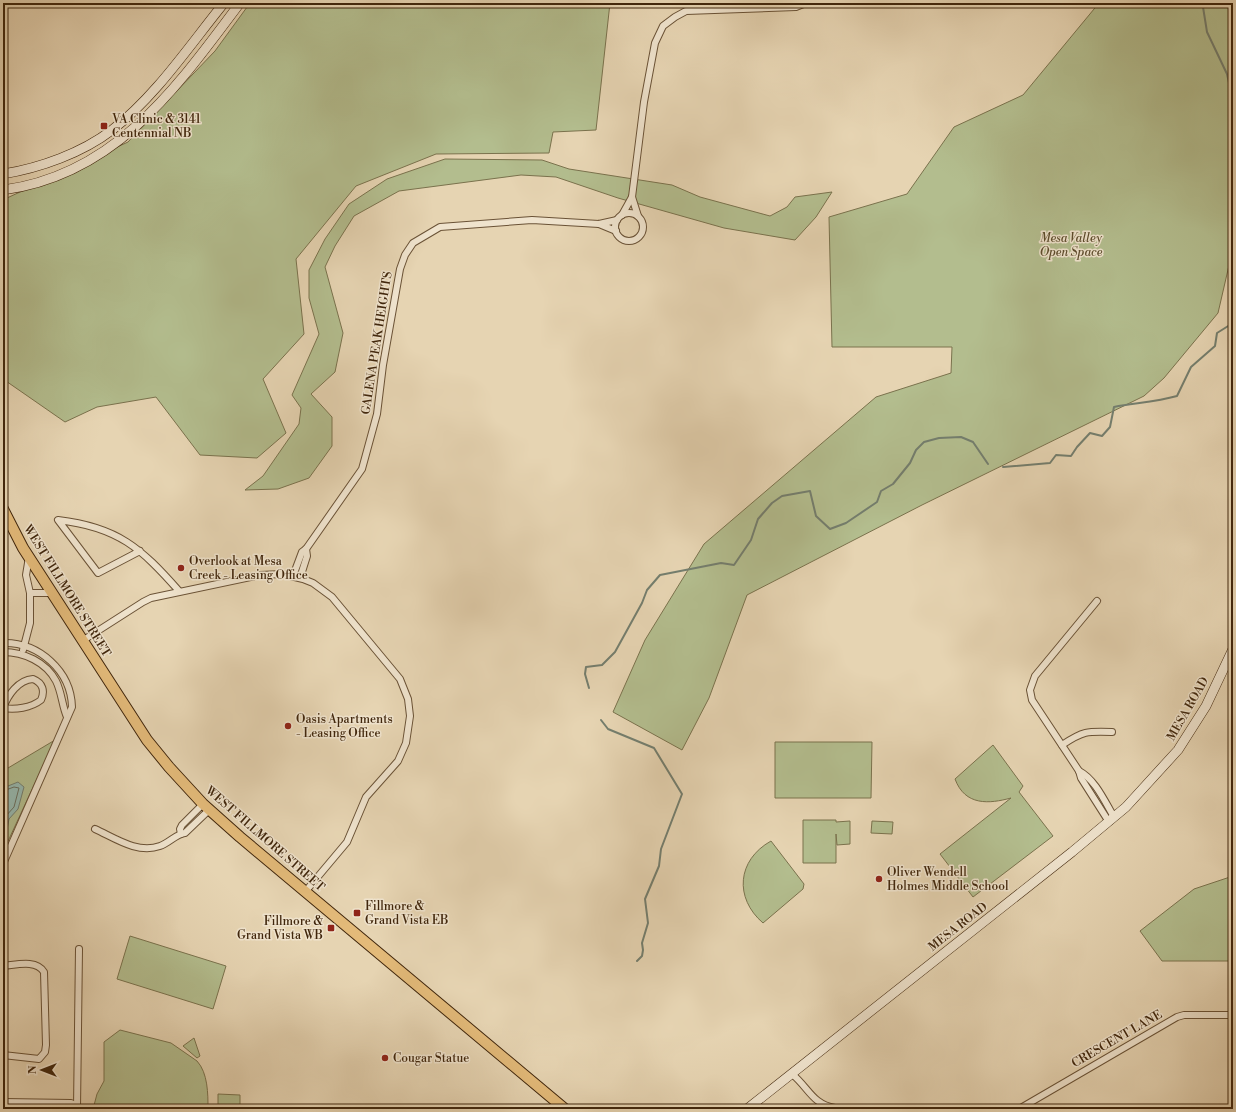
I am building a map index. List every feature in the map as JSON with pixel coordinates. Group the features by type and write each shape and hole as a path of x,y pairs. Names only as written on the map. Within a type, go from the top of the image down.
{"main road":[{"path":"3,174 62,158 112,130 156,87 224,3"},
{"path":"3,190 29,184 67,171 117,143 155,109 182,80 240,3"},
{"name":"WEST FILLMORE STREET","path":"3,509 29,557 147,740 169,767 206,807 305,892 565,1109"},
{"name":"MESA ROAD","path":"747,1109 1112,820 1156,776 1178,750 1206,706 1233,649"}],"street":[{"path":"599,224 617,220 622,215 632,198 644,102 655,43 663,26 686,11 796,7 806,3"},
{"path":"617,220 616,231 619,237 626,241 636,239 642,234 644,227 638,216 632,198"},
{"path":"622,215 632,213 638,216"},
{"name":"GALENA PEAK HEIGHTS","path":"293,576 302,552 306,549 362,469 377,414 383,365 400,269 405,255 413,243 440,227 540,220 599,224"},
{"path":"599,224 616,231"},
{"path":"140,551 98,573 58,520 82,522 103,528 133,544 153,563 179,592"},
{"name":"GALENA PEAK HEIGHTS","path":"300,578 307,556 306,549"},
{"path":"21,655 30,622 30,592 26,575 29,557"},
{"path":"82,641 143,602 159,596 260,575 277,574 300,578 313,583 332,597 391,668 405,689 410,716 409,734 398,761 366,797 347,842 305,892"},
{"path":"30,592 52,593"},
{"path":"1097,601 1034,676 1031,685 1031,696 1035,705 1079,771 1081,778 1098,799 1112,820"},
{"path":"3,643 32,648 48,659 64,678 72,702 72,707 3,864"},
{"path":"3,652 21,655 35,660 52,675 59,689 67,717"},
{"path":"33,679 41,685 43,695 37,704 10,709 3,708 6,700 22,682 33,679"},
{"path":"1062,745 1080,733 1112,732"},
{"path":"95,829 133,846 142,848 159,847 181,834 180,829 182,825 206,807"},
{"path":"77,1107 79,949"},
{"path":"3,966 34,964 42,967 44,972 46,1044 45,1052 38,1059 3,1056"},
{"name":"CRESCENT LANE","path":"1019,1109 1177,1017 1188,1015 1233,1015"},
{"path":"792,1074 800,1081 814,1099 823,1105 835,1108 1214,1109"},
{"path":"3,1102 71,1103 77,1107"}],"green space":[{"path":"250,3 610,3 596,130 553,132 549,153 436,154 356,186 296,259 304,334 263,379 286,433 257,458 200,455 156,397 97,407 65,422 3,379 3,206 7,198 128,142 215,51"},
{"name":"Mesa Valley Open Space","path":"1099,3 1233,3 1233,248 1218,313 1164,378 1144,396 922,505 747,595 709,698 682,750 613,712 645,640 704,544 876,397 951,373 952,347 832,347 829,217 907,194 954,127 1023,95"},
{"path":"445,159 542,160 569,169 672,185 700,197 770,216 787,207 795,197 832,192 816,217 795,240 724,228 618,198 556,177 521,175 399,191 354,216 335,246 325,267 343,333 335,372 311,394 332,417 332,446 309,478 278,489 245,490 263,476 299,424 301,408 292,395 319,334 309,298 309,270 325,239 349,204 387,179"},
{"path":"55,740 3,852 3,771"},
{"path":"775,742 872,742 871,798 775,798"},
{"path":"993,745 1023,786 1019,792 1053,836 973,897 940,854 1011,798 986,802 978,801 965,794 959,788 955,779"},
{"path":"803,820 836,820 836,822 850,821 850,844 837,845 836,834 836,863 803,863"},
{"path":"872,821 893,822 892,834 871,833"},
{"path":"771,841 804,884 803,889 763,923 747,902 743,880 751,858"},
{"path":"1233,876 1233,961 1162,961 1140,931 1194,889"},
{"path":"130,936 226,966 213,1009 117,979"},
{"path":"120,1030 171,1043 197,1061 201,1066 205,1078 208,1109 93,1109 97,1094 104,1081 104,1042"},
{"path":"194,1038 200,1056 197,1058 183,1046"},
{"path":"218,1094 240,1095 240,1105 218,1105"}],"water":[{"path":"18,782 24,787 18,809 9,819 7,830 3,837 3,788"}],"waterway":[{"path":"1199,3 1203,7 1207,32 1227,74 1233,101"},
{"path":"1003,467 1050,463 1056,455 1071,456 1090,433 1102,436 1110,427 1114,407 1177,396 1191,367 1215,346 1217,333 1233,323"},
{"path":"589,688 585,674 586,667 602,665 615,652 642,603 647,590 660,575 721,563 734,565 751,540 758,519 772,503 782,496 810,491 816,516 830,529 846,523 877,502 881,491 893,484 910,463 916,450 924,442 939,438 961,437 973,442 988,464"},
{"path":"601,720 608,729 654,748 682,794 661,849 659,866 645,899 648,923 642,943 642,956 637,961"}],"place":[{"name":"VA Clinic & 3141 Centennial NB","path":"104,126"},
{"name":"Overlook at Mesa Creek - Leasing Office","path":"181,568"},
{"name":"Oasis Apartments - Leasing Office","path":"288,726"},
{"name":"Oliver Wendell Holmes Middle School","path":"879,879"},
{"name":"Fillmore & Grand Vista EB","path":"357,913"},
{"name":"Fillmore & Grand Vista WB","path":"331,928"},
{"name":"Cougar Statue","path":"385,1058"}]}
